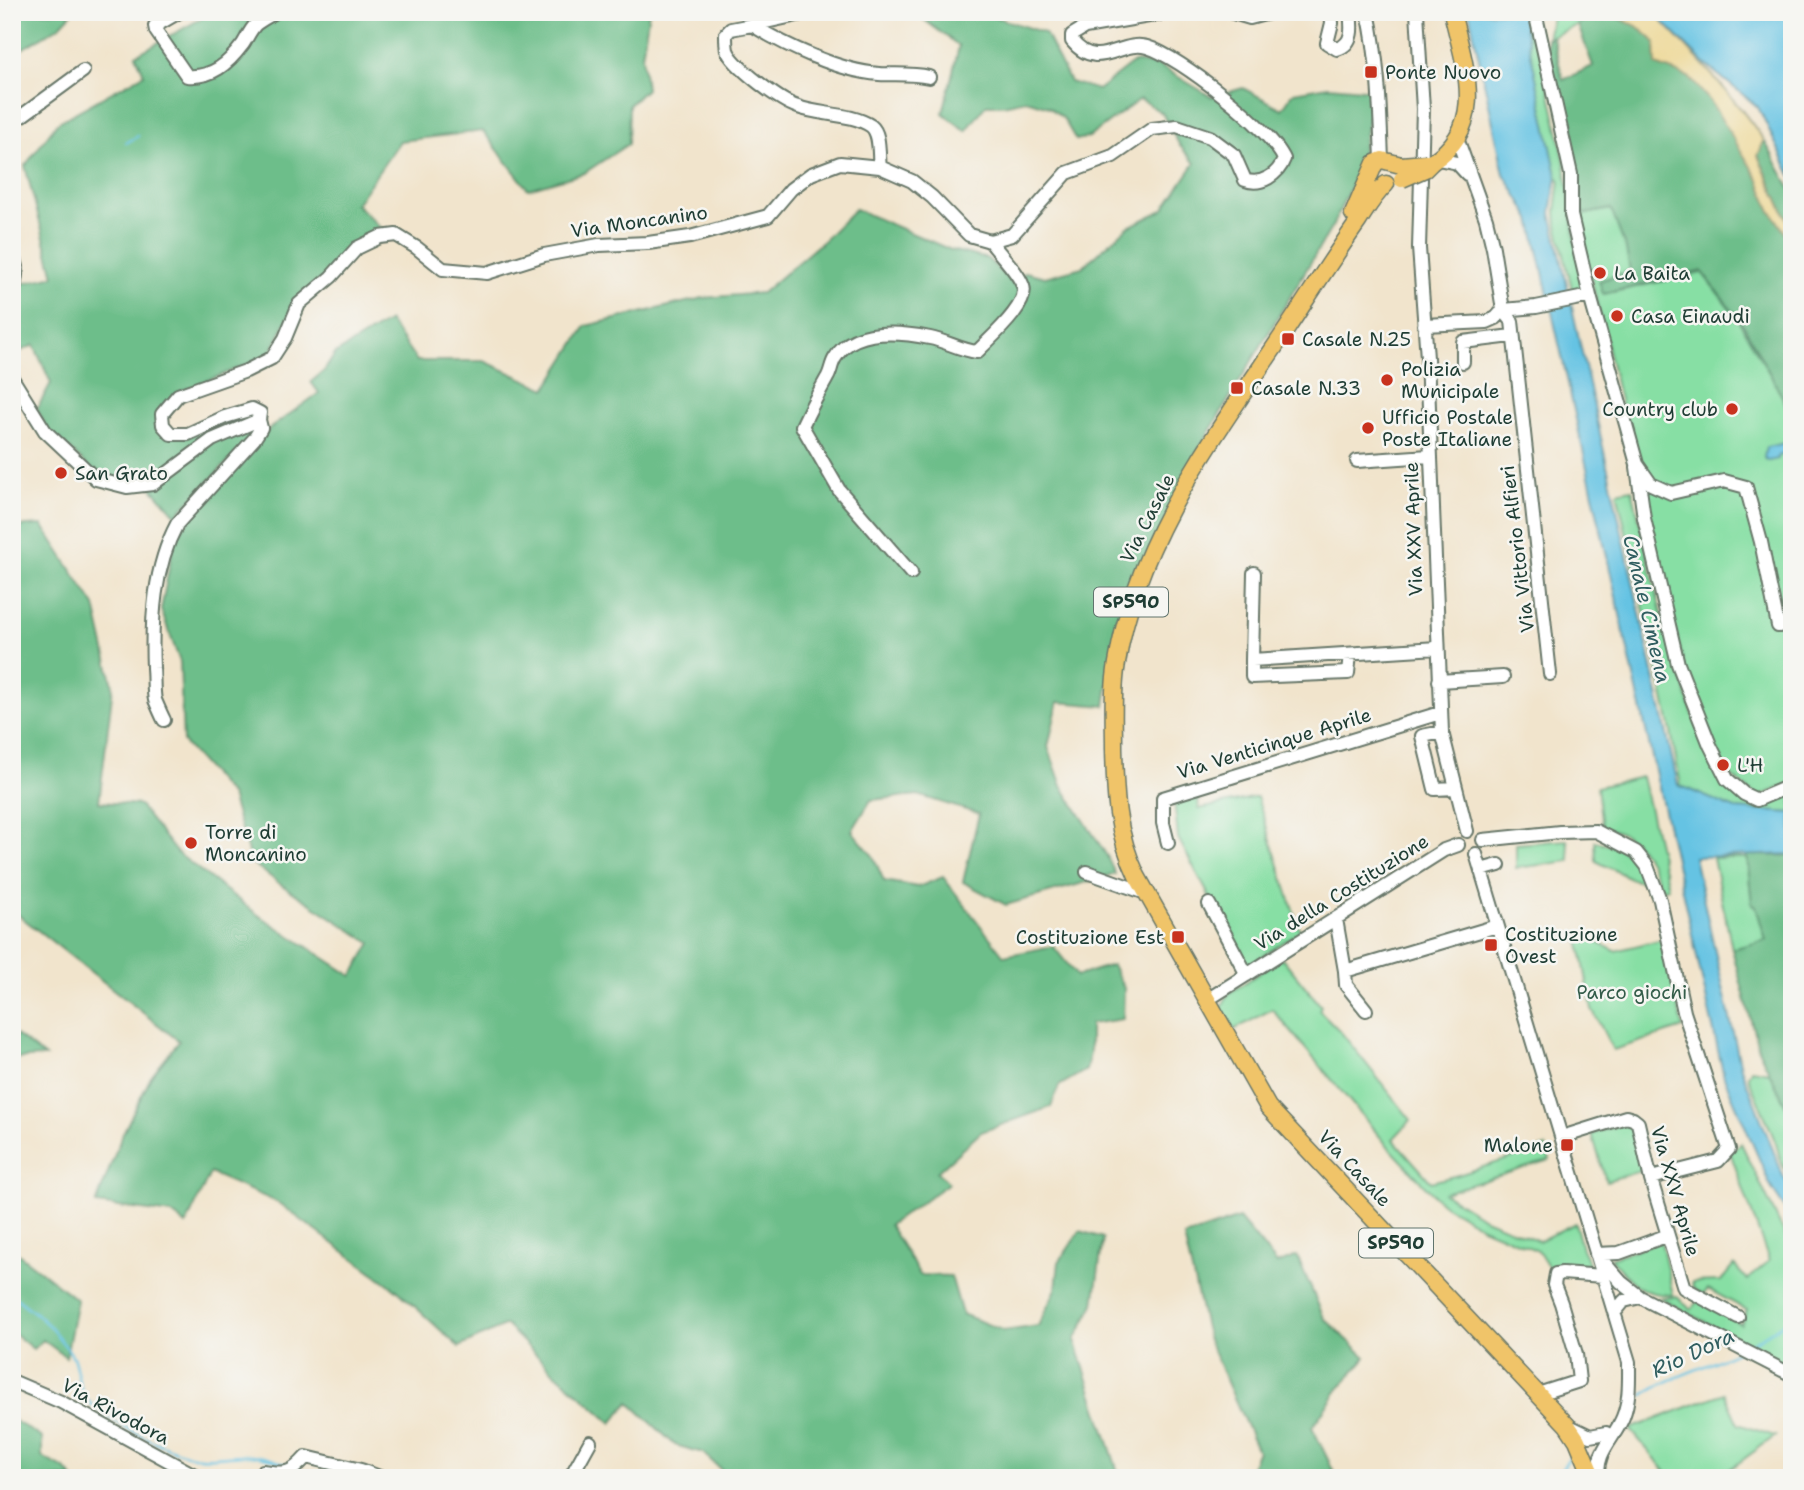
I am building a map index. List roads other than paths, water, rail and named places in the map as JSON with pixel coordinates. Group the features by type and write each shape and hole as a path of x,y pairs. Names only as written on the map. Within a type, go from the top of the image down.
{"main road":[{"path":"1443,12 1465,66"},
{"path":"1452,12 1465,66"},
{"path":"1391,172 1435,161 1457,138 1465,120 1469,99 1460,12"},
{"name":"SP590","path":"1344,239 1371,174 1378,183 1391,172"},
{"name":"SP590","path":"1344,239 1391,172"},
{"name":"Via Casale","path":"1344,239 1207,449 1147,556 1128,612 1116,664 1114,707 1117,815 1125,849 1146,893 1268,1107 1567,1425 1591,1470"}],"street":[{"path":"179,12 155,26 156,31 187,76 200,77 221,68 256,24 275,12"},
{"path":"811,12 731,29 726,34 727,51 741,68 780,98 798,107 853,119 870,126 877,134 880,167"},
{"path":"850,12 856,12"},
{"path":"911,573 839,490 802,426 835,358 845,346 862,338 892,332 932,338 964,351 977,352 1021,304 1024,293 1022,284 990,241 1013,234 1067,173 1113,156 1152,130 1177,126 1210,137 1234,155 1242,177 1250,182 1258,182 1277,172 1284,159 1276,146 1218,91 1186,65 1167,54 1144,46 1102,55 1087,53 1072,41 1072,35 1085,27 1172,12"},
{"path":"1230,12 1250,18 1273,12"},
{"path":"1331,12 1332,23 1327,43 1337,49 1346,46 1351,37 1350,12"},
{"path":"1368,12 1391,172"},
{"name":"Via XXV Aprile","path":"1417,12 1423,106 1419,248 1441,732 1467,831"},
{"path":"1535,12 1571,174 1571,215 1590,296 1637,464 1644,518 1678,664 1710,745 1727,779 1744,794 1757,800 1792,785"},
{"path":"752,25 779,41 855,69 879,74 915,74 929,77"},
{"path":"12,123 83,71"},
{"name":"Via Vittorio Alfieri","path":"1457,138 1486,219 1503,310 1512,321 1550,674"},
{"path":"1435,161 1457,163 1472,181"},
{"name":"Via Moncanino","path":"259,420 260,413 253,409 226,417 188,434 171,434 163,425 162,414 178,395 246,371 272,358 285,338 299,304 331,277 357,248 380,237 396,235 443,269 487,273 544,255 599,245 648,243 690,237 768,216 791,190 811,174 840,163 880,167 912,181 932,197 969,235 990,241"},
{"path":"12,246 17,267 12,306"},
{"path":"1424,326 1488,322 1503,310 1545,306 1590,296"},
{"path":"1463,362 1463,342 1513,336"},
{"path":"12,378 45,431 96,479 127,487 153,484 212,440 259,420 261,428 254,439 177,524 161,564 156,590 153,660 155,698 164,720"},
{"path":"1357,461 1429,456"},
{"path":"1637,464 1651,484 1671,493 1724,481 1746,487 1778,626 1789,625 1792,629"},
{"path":"1254,573 1252,677 1348,673 1350,653"},
{"path":"1252,660 1437,648"},
{"path":"1301,657 1302,675"},
{"path":"1439,681 1503,677"},
{"name":"Via Venticinque Aprile","path":"1168,843 1163,823 1163,798 1440,713"},
{"path":"1441,732 1422,736 1435,789 1455,789"},
{"path":"1467,831 1475,831 1483,839 1481,850 1476,854 1465,854 1458,845 1461,835 1467,831"},
{"path":"1483,839 1596,831 1636,852 1647,866 1662,912 1684,1012 1729,1149 1718,1161 1651,1178"},
{"name":"Via della Costituzione","path":"1207,1000 1444,850 1458,845"},
{"path":"1476,854 1629,1362 1628,1400 1623,1416 1601,1452 1599,1478"},
{"path":"1481,870 1499,865"},
{"path":"1087,872 1146,893"},
{"name":"Via della Costituzione","path":"1209,904 1247,975"},
{"path":"1336,919 1346,985 1354,1000 1366,1010"},
{"path":"1345,971 1497,926"},
{"name":"Via XXV Aprile","path":"1562,1137 1626,1117 1637,1123 1684,1288 1738,1317"},
{"path":"1596,1254 1619,1253 1663,1237"},
{"path":"1596,1254 1621,1282 1640,1297 1792,1375"},
{"path":"1538,1394 1576,1387 1580,1381 1576,1354 1553,1279 1556,1274 1562,1273 1603,1276"},
{"path":"1615,1312 1624,1301 1640,1297"},
{"name":"Via Rivodora","path":"12,1381 61,1402 200,1478"},
{"path":"1591,1470 1606,1433 1623,1416"},
{"path":"1567,1425 1590,1436 1606,1433"},
{"path":"570,1478 590,1443"},
{"path":"256,1478 262,1471 286,1474 306,1457 361,1470 382,1478"}],"water":[{"path":"1469,12 1522,12 1557,176 1551,213 1678,785 1735,809 1792,813 1792,854 1694,857 1741,1068 1784,1178 1792,1189 1792,1219 1772,1189 1724,1077 1531,219 1504,174"},
{"path":"1653,12 1792,12 1792,177 1758,107 1705,64"},
{"path":"1786,443 1789,453 1769,461 1764,458 1766,447"}],"waterway":[{"path":"126,143 138,136"},
{"name":"Rio Dora","path":"12,1295 39,1316 69,1350 87,1399 111,1419 159,1444 189,1455 252,1455 290,1466"},
{"name":"Rio Dora","path":"1747,1346 1792,1318"},
{"name":"Rio Dora","path":"1643,1395 1666,1382 1738,1351"},
{"name":"Rio Dora","path":"1555,1478 1572,1454"},
{"name":"Rio Dora","path":"299,1469 317,1478"}],"place":[{"name":"Ponte Nuovo","path":"1371,72"},
{"name":"La Baita","path":"1600,273"},
{"name":"Casa Einaudi","path":"1617,316"},
{"name":"Casale N.25","path":"1288,339"},
{"name":"Polizia Municipale","path":"1387,380"},
{"name":"Casale N.33","path":"1237,388"},
{"name":"Country club","path":"1732,409"},
{"name":"Ufficio Postale Poste Italiane","path":"1368,428"},
{"name":"San Grato","path":"61,473"},
{"name":"L'H","path":"1723,765"},
{"name":"Torre di Moncanino","path":"191,843"},
{"name":"Costituzione Est","path":"1178,937"},
{"name":"Costituzione Ovest","path":"1491,945"},
{"name":"Malone","path":"1567,1145"}],"water label":[{"name":"Canale Cimena","path":"1647,609"}],"park label":[{"name":"Parco giochi","path":"1632,992"}]}
